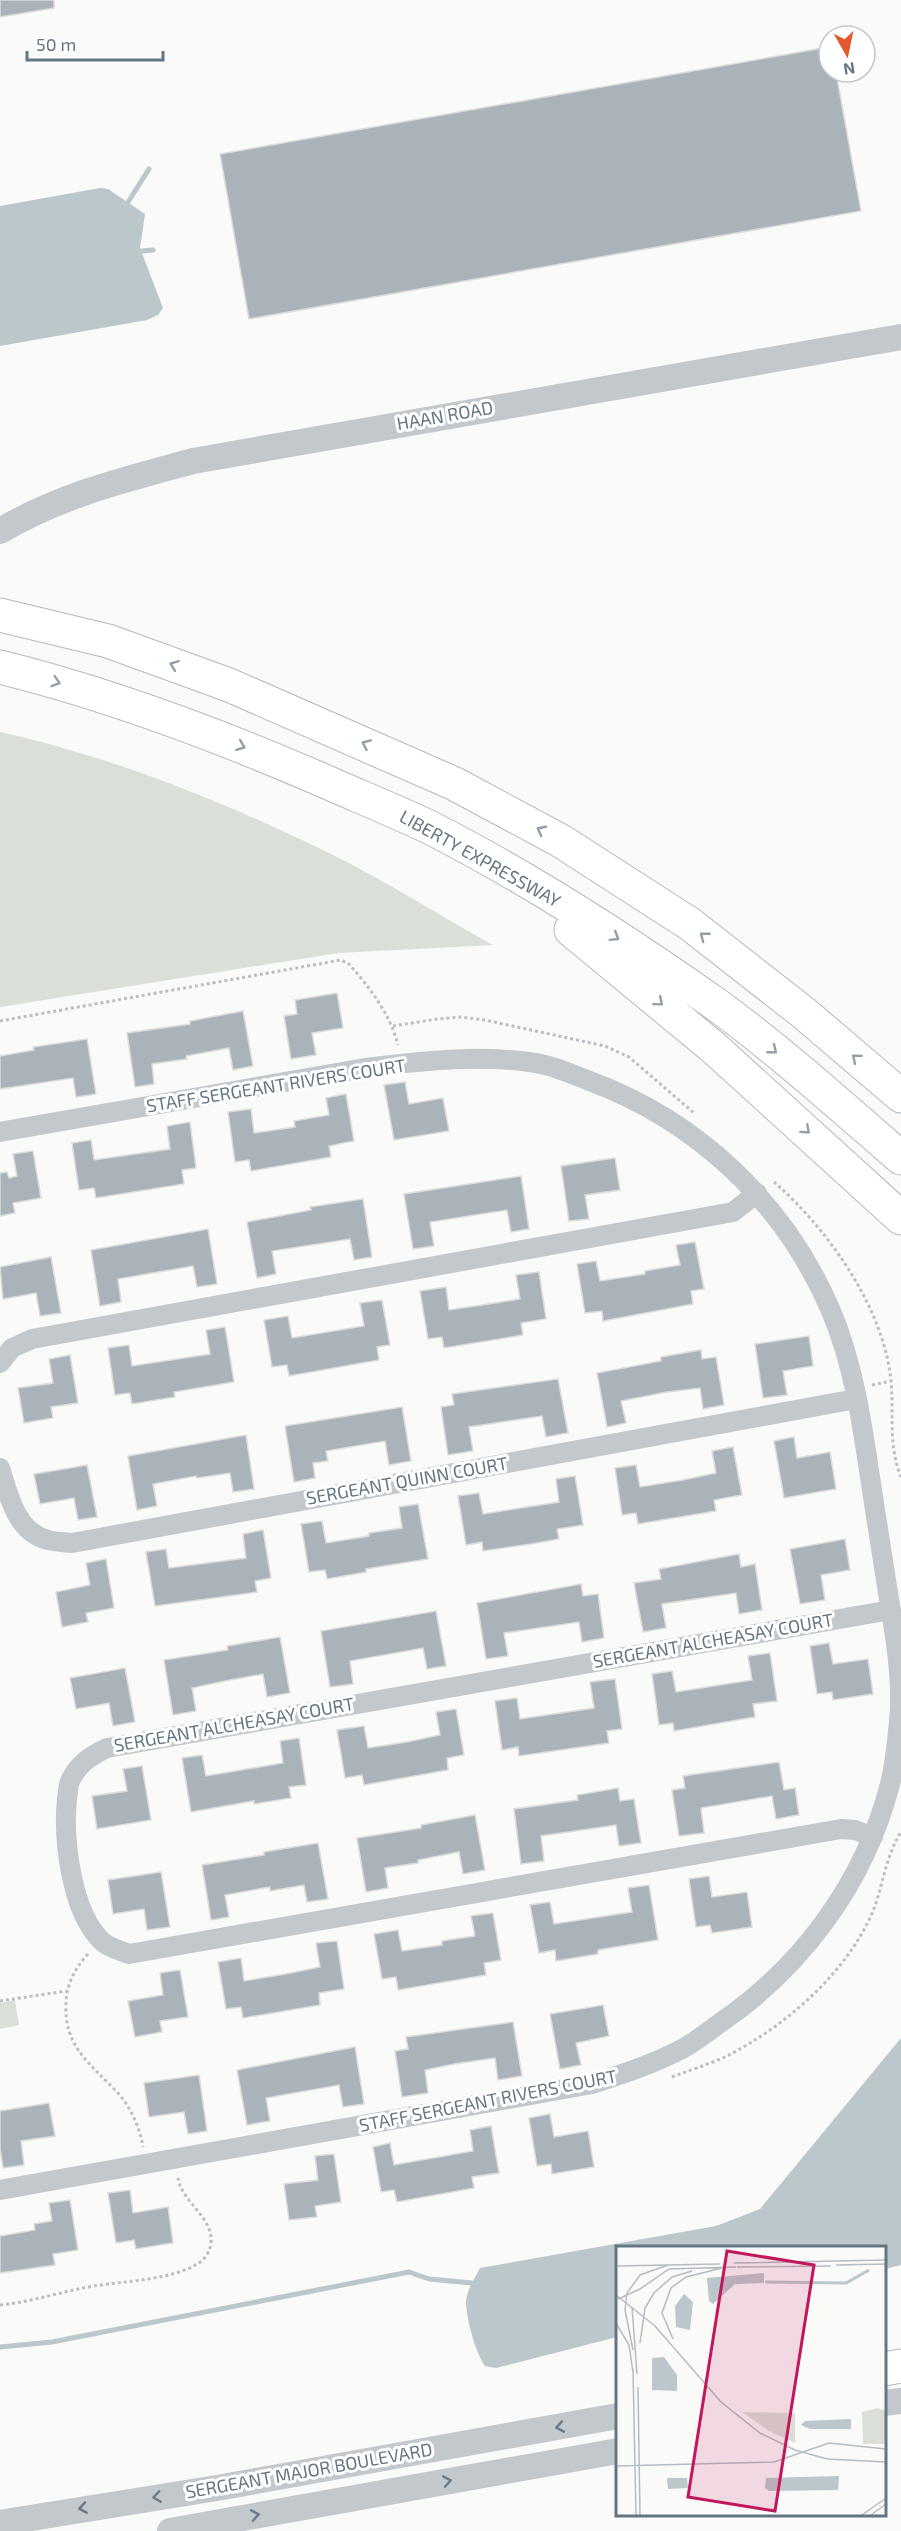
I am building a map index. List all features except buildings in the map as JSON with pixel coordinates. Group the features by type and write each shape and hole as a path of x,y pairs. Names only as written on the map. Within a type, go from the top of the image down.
{"highway":[{"path":"0,615 108,641 229,685 455,784 561,841 690,924 805,1014 901,1096"},
{"name":"LIBERTY EXPRESSWAY","path":"0,667 142,708 278,760 428,827 538,888 635,949 718,1006 818,1086 901,1158"},
{"path":"428,827 577,934 705,1040 901,1218"},
{"path":"886,2369 901,2366"}],"street":[{"name":"HAAN ROAD","path":"0,531 24,517 92,488 193,461 901,337"},
{"name":"STAFF SERGEANT RIVERS COURT","path":"0,1132 401,1063 500,1059 546,1065 621,1093 671,1120 763,1185 810,1267 828,1304 847,1356 856,1399 899,1657 900,1707 891,1782 873,1837 842,1897 800,1955 750,2003 685,2048 641,2069 559,2091 0,2190"},
{"path":"0,1363 12,1348 32,1339 733,1212 763,1185"},
{"name":"SERGEANT QUINN COURT","path":"0,1468 13,1509 28,1530 47,1540 72,1543 856,1399"},
{"name":"SERGEANT ALCHEASAY COURT","path":"873,1837 855,1830 841,1829 129,1954 102,1940 91,1926 76,1894 68,1860 65,1818 69,1782 86,1757 107,1748 891,1610"},
{"path":"886,2403 901,2401"},
{"name":"SERGEANT MAJOR BOULEVARD","path":"0,2523 217,2488 616,2416"},
{"name":"SERGEANT MAJOR BOULEVARD","path":"170,2531 616,2451"},
{"path":"217,2488 223,2521"}],"path":[{"path":"0,1021 341,960 349,964 362,978 383,1008 393,1026 401,1063"},
{"path":"393,1026 437,1018 461,1017 605,1046 629,1057 699,1118"},
{"path":"763,1185 786,1193 833,1247 867,1302 879,1330 891,1382 892,1447 901,1477"},
{"path":"102,1940 82,1961 66,1991 65,2017 71,2039 83,2057 115,2090 125,2104 139,2132 146,2164"},
{"path":"0,2001 66,1991"},
{"path":"0,2305 26,2303 94,2286 172,2273 198,2264 207,2255 211,2235 178,2183 175,2159"}],"shaded area":[{"path":"100,188 108,189 145,214 140,248 163,308 158,315 147,320 0,346 0,206"},
{"path":"0,732 125,767 247,815 347,862 493,945 338,953 0,1007"},
{"path":"15,2000 19,2025 0,2029 0,2003"},
{"path":"901,2038 901,2265 886,2269 886,2246 616,2246 616,2337 496,2368 485,2366 472,2336 466,2303 469,2289 480,2268 716,2226 760,2209"}],"waterway":[{"path":"128,202 149,169"},
{"path":"141,251 153,250"},
{"path":"0,2347 52,2342 409,2272 429,2279 472,2283"}]}
